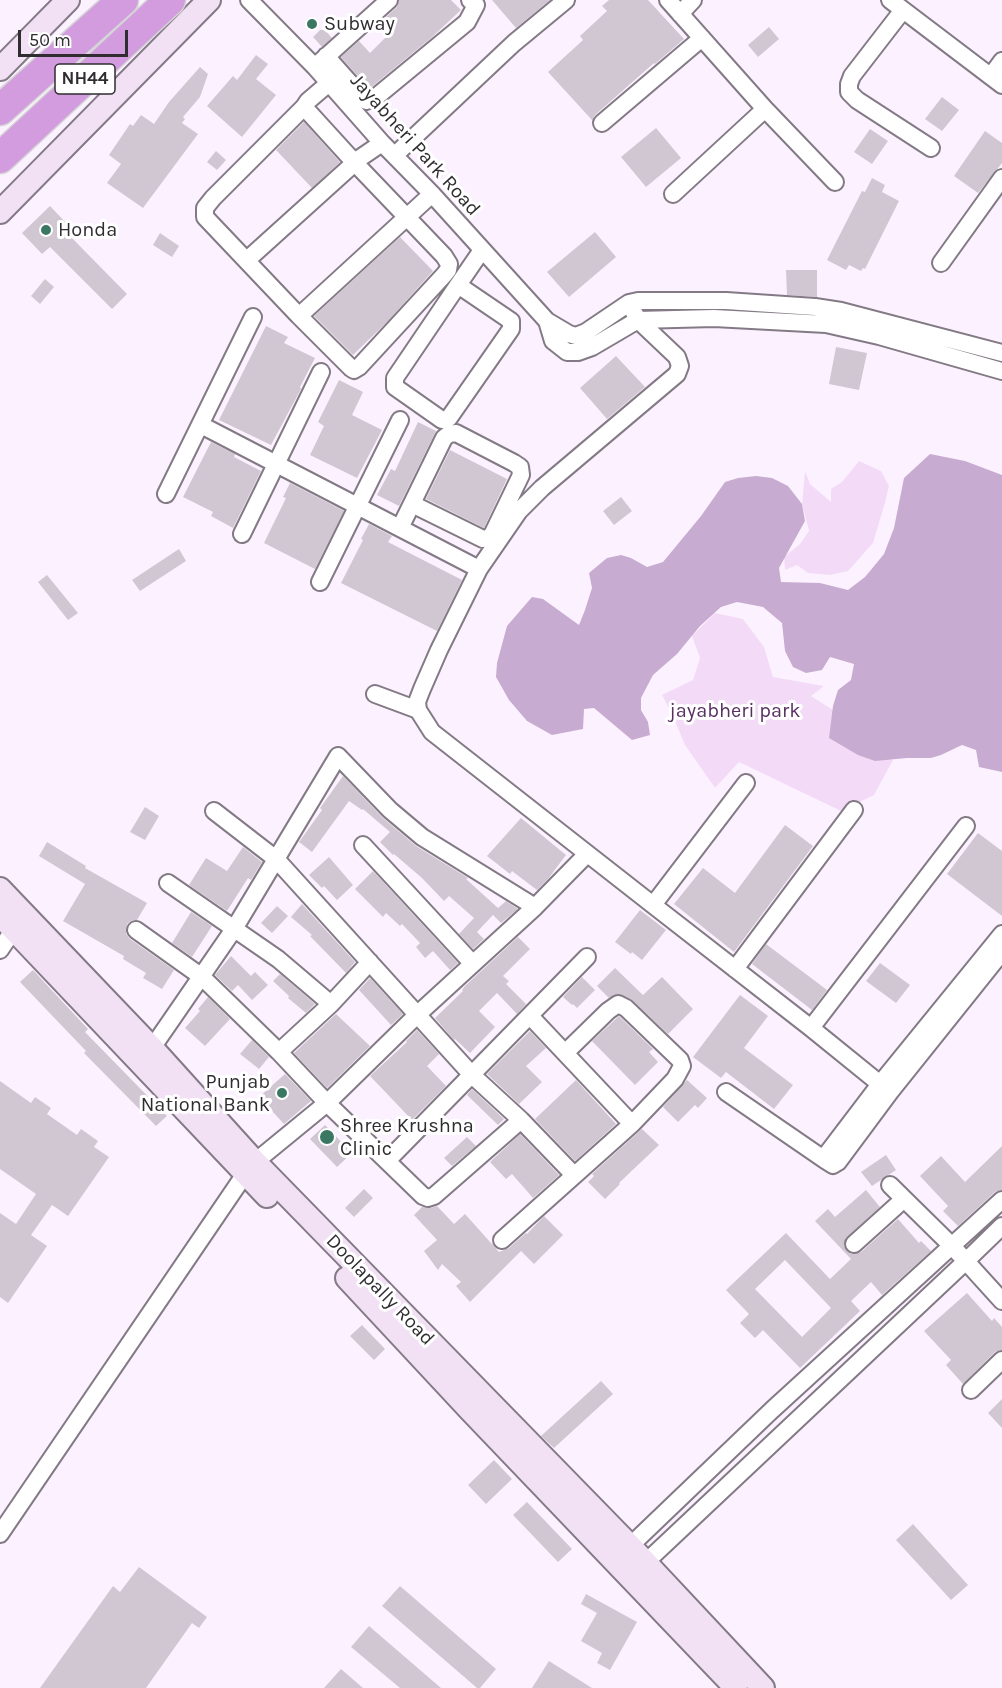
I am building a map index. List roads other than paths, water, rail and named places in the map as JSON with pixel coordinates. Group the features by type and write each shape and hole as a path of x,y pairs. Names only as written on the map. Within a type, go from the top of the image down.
{"highway":[{"name":"NH44","path":"0,110 123,0"},
{"name":"NH44","path":"0,158 170,0"}],"main road":[{"path":"0,69 68,0"},
{"path":"0,212 209,0"},
{"name":"Doolapally Road","path":"0,889 152,1048 250,1168 316,1244 470,1410 738,1681 764,1688"},
{"name":"Doolapally Road","path":"7,922 250,1168 630,1546 738,1681"}],"street":[{"name":"Jayabheri Park Road","path":"249,0 321,62 329,82 547,321 576,336 586,332 629,303"},
{"path":"389,0 321,62 366,101 376,97 467,22 476,5 470,0"},
{"path":"247,260 360,158 389,149 566,0"},
{"path":"668,0 765,109 835,182"},
{"path":"680,14 693,0"},
{"path":"931,148 857,100 849,92 852,76 896,5 996,81 1002,61"},
{"path":"602,123 702,38"},
{"path":"304,107 449,264 448,270 354,370 299,316 205,216 205,208 213,198 308,101 329,82"},
{"path":"673,194 765,109"},
{"path":"941,263 1002,178"},
{"path":"299,316 432,194"},
{"path":"458,285 511,321 511,329 449,418 442,420 395,387 395,378 458,285 482,250"},
{"path":"412,504 483,539 488,538 542,488 676,374 680,366 676,357 638,320 629,303 638,301 726,301 827,308 1002,353"},
{"path":"166,494 253,316"},
{"name":"Jayabheri Park Road","path":"547,321 554,340 567,351 578,352 592,347 638,320 714,318 826,324 879,336 1002,371"},
{"path":"242,534 321,372"},
{"path":"320,582 400,420"},
{"path":"201,425 479,569"},
{"path":"400,528 444,438 449,434 456,433 519,467 521,475 505,521 439,650 417,702 418,710 432,732 885,1088"},
{"path":"375,694 418,710"},
{"path":"152,1048 234,929 338,756 390,810 422,837 536,907"},
{"path":"653,905 746,783"},
{"path":"735,969 854,810"},
{"path":"214,811 276,859 472,1075 521,1120 574,1175"},
{"path":"811,1028 966,826"},
{"path":"363,845 473,964"},
{"path":"0,1534 250,1168 327,1102 418,1014 536,907 587,854"},
{"path":"168,883 278,959 331,1004"},
{"path":"0,950 7,922"},
{"path":"136,930 202,977 423,1196 431,1197 521,1120"},
{"path":"726,1092 825,1160 833,1165 836,1164 885,1088 996,959 1002,934"},
{"path":"387,1161 587,957"},
{"path":"279,1052 331,1004 370,962"},
{"path":"502,1240 632,1124 675,1079 682,1066 680,1060 626,1008 618,1004 565,1053"},
{"path":"530,1016 632,1124"},
{"path":"890,1185 966,1261 1002,1301"},
{"path":"854,1244 903,1199"},
{"path":"630,1546 739,1442 1002,1200"},
{"path":"645,1563 1002,1226"},
{"path":"873,1318 887,1335"},
{"path":"970,1390 1002,1360"},
{"path":"739,1442 756,1459"}],"place":[{"name":"Subway","path":"312,24"},
{"name":"Honda","path":"46,230"},
{"name":"Punjab National Bank","path":"282,1093"},
{"name":"Shree Krushna Clinic","path":"327,1137"}],"park label":[{"name":"jayabheri park","path":"735,711"}]}
